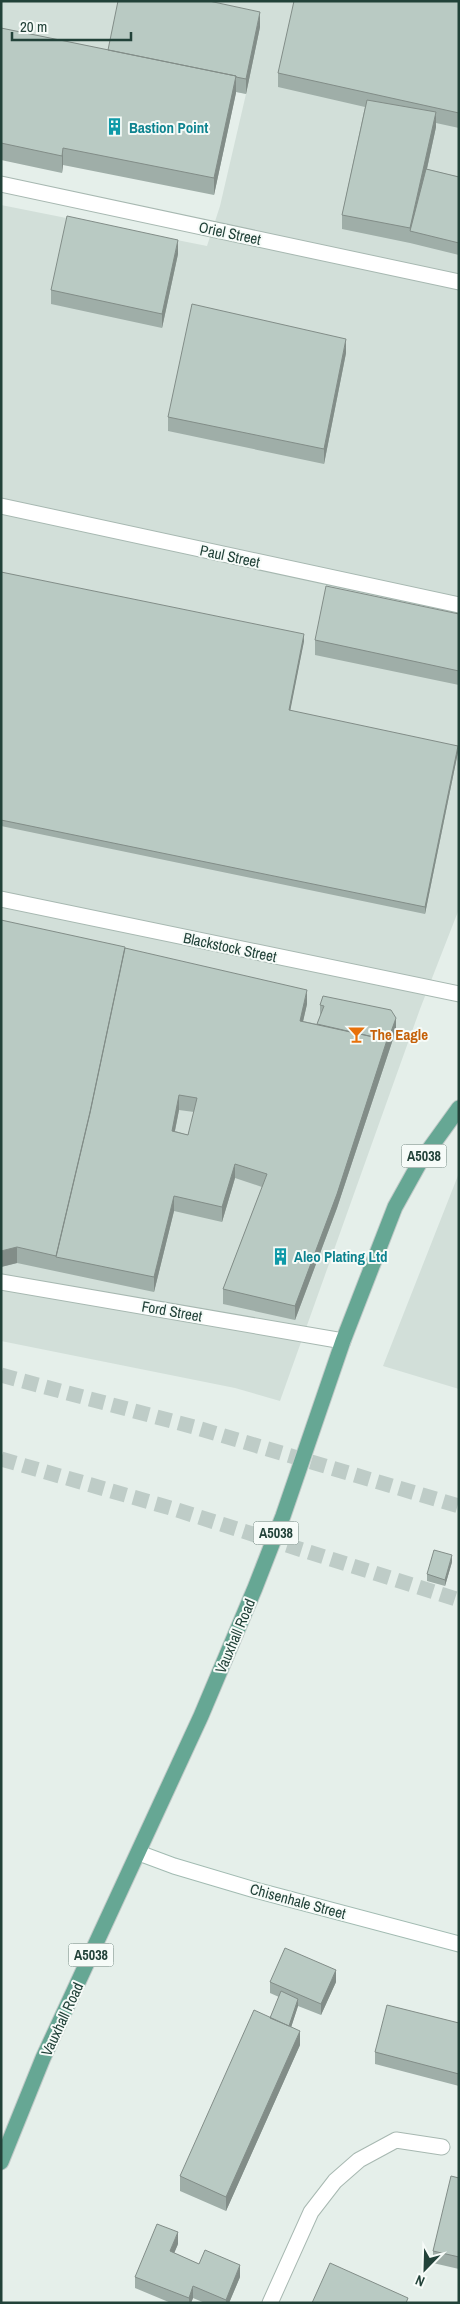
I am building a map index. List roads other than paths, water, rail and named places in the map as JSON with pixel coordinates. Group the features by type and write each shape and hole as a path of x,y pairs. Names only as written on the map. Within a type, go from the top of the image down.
{"main road":[{"name":"Vauxhall Road","path":"1,2162 43,2058 140,1852 201,1716 255,1588 283,1516 344,1341 395,1207 420,1162 459,1108"}],"street":[{"name":"Oriel Street","path":"1,184 459,282"},
{"name":"Paul Street","path":"1,506 459,605"},
{"name":"Blackstock Street","path":"1,898 459,994"},
{"name":"Ford Street","path":"1,1282 344,1341"},
{"name":"Chisenhale Street","path":"140,1852 174,1866 255,1890 459,1944"},
{"path":"270,2303 311,2212 334,2181 359,2160 396,2140 442,2147"}],"tunnel":[{"path":"1,1375 194,1427 459,1506"},
{"path":"1,1459 174,1509 459,1600"}],"place":[{"name":"Bastion Point","path":"115,127"},
{"name":"The Eagle","path":"356,1034"},
{"name":"Aleo Plating Ltd","path":"280,1256"}]}
